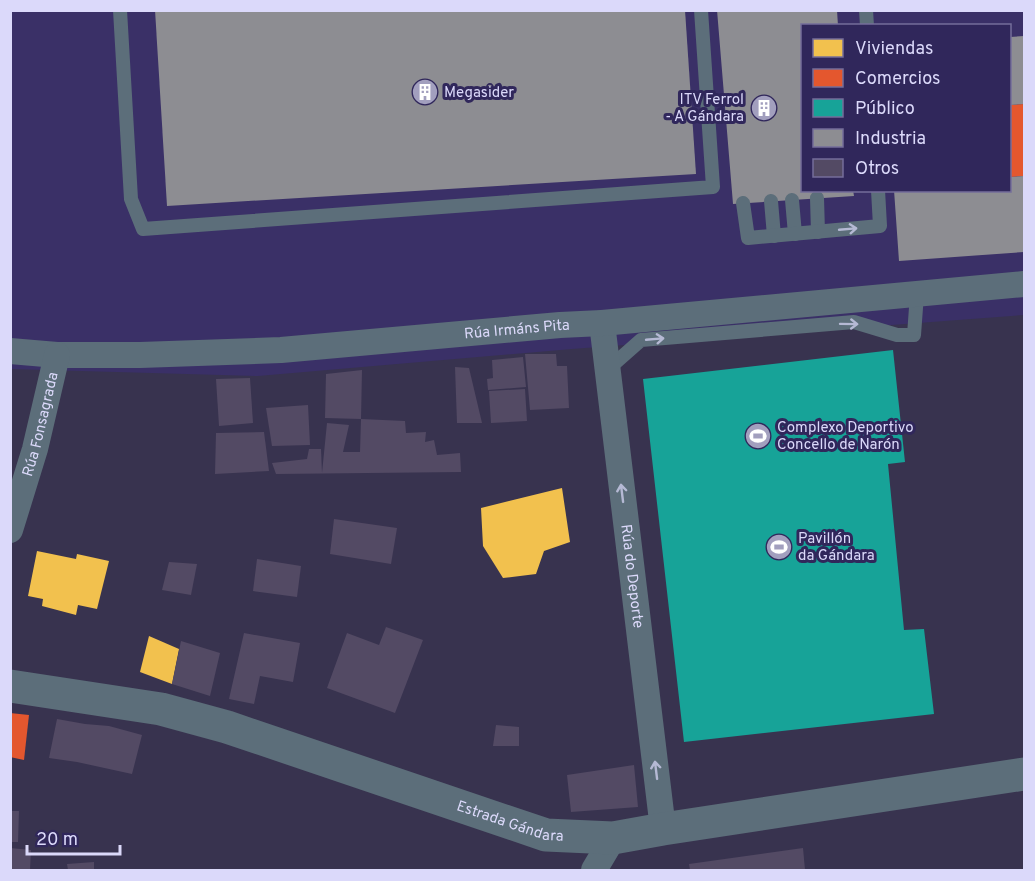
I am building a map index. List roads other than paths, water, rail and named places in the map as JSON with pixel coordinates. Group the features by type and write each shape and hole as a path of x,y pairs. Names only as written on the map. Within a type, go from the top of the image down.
{"street":[{"name":"Rúa Irmáns Pita","path":"10,351 57,355 140,355 281,350 1024,284"},
{"name":"Rúa do Deporte","path":"602,323 663,829"},
{"name":"Rúa Fonsagrada","path":"10,530 34,449 57,355"},
{"name":"Estrada Gándara","path":"10,686 161,709 227,727 546,836 613,838 1024,774"},
{"path":"594,870 613,838"}],"lane":[{"path":"120,10 131,199 143,229 713,187 701,10"},
{"path":"744,203 748,238 774,236 880,226 878,192"},
{"path":"817,198 818,232"},
{"path":"792,200 795,234"},
{"path":"771,201 774,236"},
{"path":"607,370 641,340 854,322 897,335 914,335 917,294"}],"place":[{"name":"Megasider","path":"425,92"},
{"name":"ITV Ferrol - A Gándara","path":"764,108"},
{"name":"Complexo Deportivo Concello de Narón","path":"758,436"},
{"name":"Pavillón da Gándara","path":"779,547"}]}
